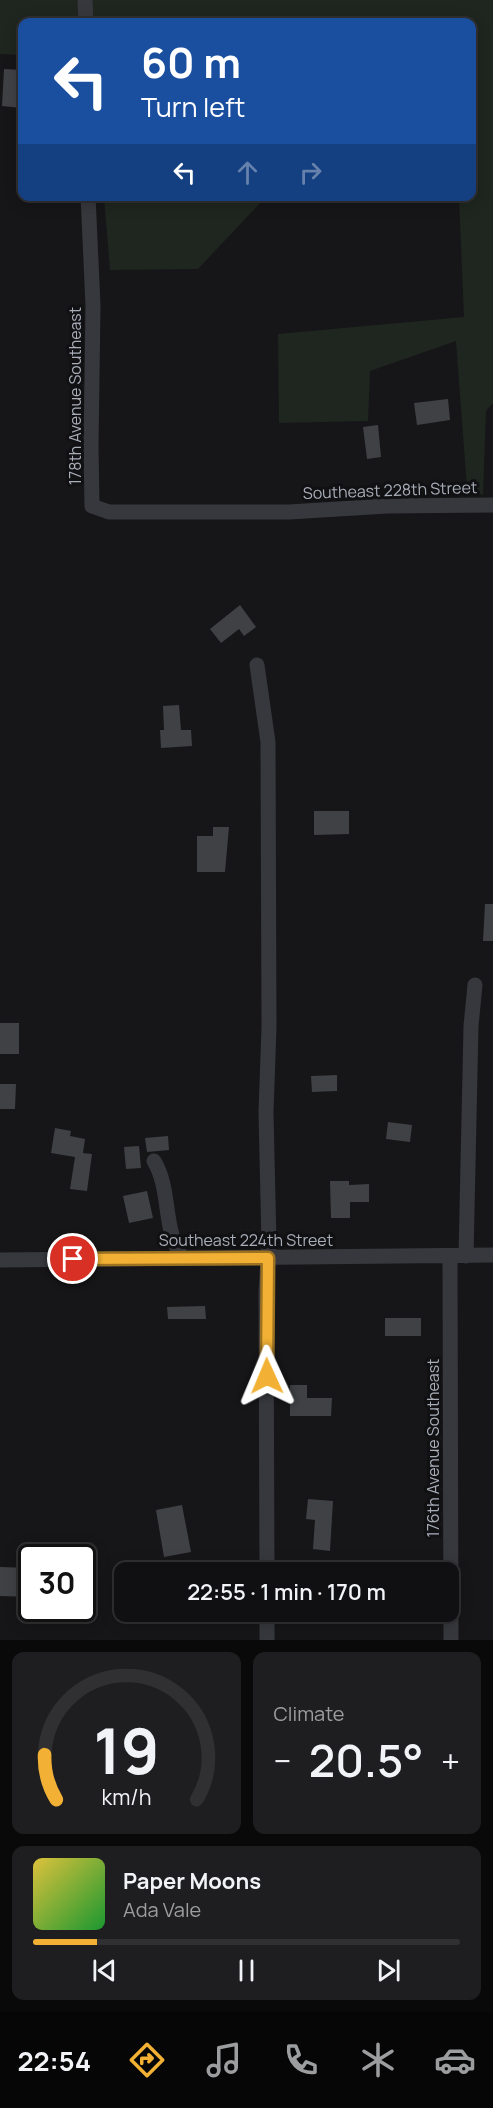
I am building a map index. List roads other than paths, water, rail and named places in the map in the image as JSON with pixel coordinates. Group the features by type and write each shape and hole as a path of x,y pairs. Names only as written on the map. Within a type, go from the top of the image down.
{"street":[{"path":"86,0 86,18"},
{"name":"178th Avenue Southeast","path":"88,201 93,305 92,506 109,512 289,512"},
{"name":"Southeast 228th Street","path":"289,512 387,506 493,505"},
{"path":"257,665 268,742 267,1562"},
{"name":"176th Avenue Southeast","path":"451,1640 458,1256 475,985"},
{"path":"154,1161 165,1192 171,1233 182,1258"},
{"name":"Southeast 224th Street","path":"0,1260 493,1255"},
{"path":"267,1622 267,1640"}]}
